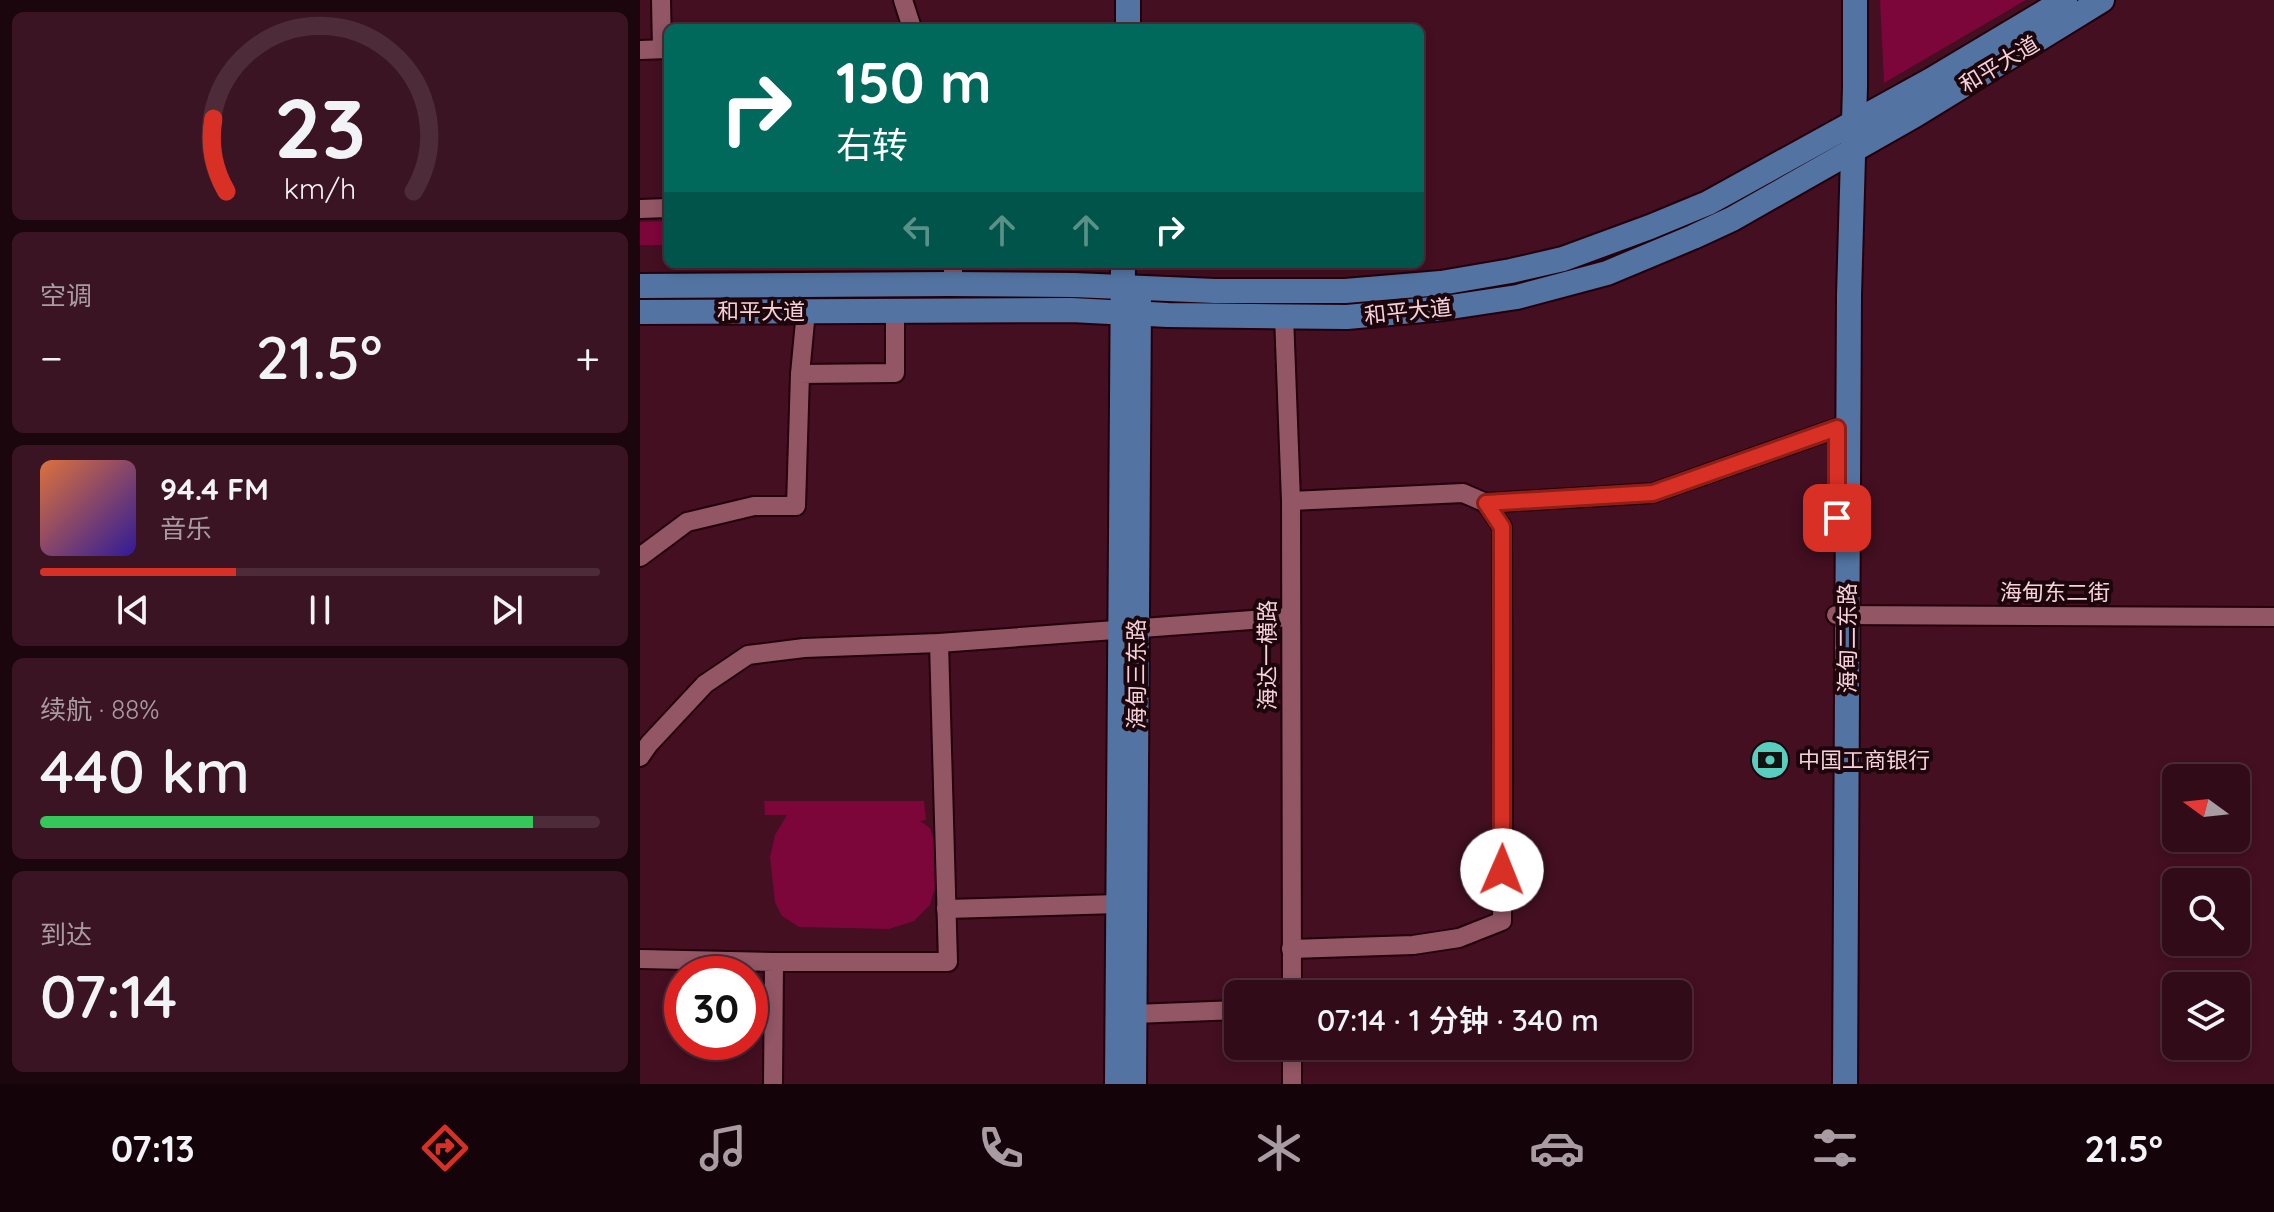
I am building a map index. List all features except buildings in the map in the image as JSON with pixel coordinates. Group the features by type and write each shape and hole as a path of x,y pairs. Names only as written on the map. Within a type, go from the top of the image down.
{"main road":[{"path":"1128,0 1128,24"},
{"path":"1137,0 1137,24"},
{"name":"海甸二东路","path":"1834,1084 1849,295 1839,0"},
{"name":"海甸二东路","path":"1845,1084 1842,611 1837,428 1846,141 1855,0"},
{"name":"和平大道","path":"640,312 1071,310 1359,316 1517,297 1607,273 1693,237 1768,199 1931,80 2065,0"},
{"name":"和平大道","path":"640,286 953,274 1074,285 1131,276 1345,291 1441,283 1511,271 1563,259 1681,214 1953,92 2102,0"},
{"path":"1117,1084 1118,904 1128,630 1131,276"},
{"name":"海甸三东路","path":"1128,630 1134,1084"}],"street":[{"path":"661,0 664,37"},
{"path":"903,0 911,24"},
{"path":"640,50 664,49"},
{"path":"640,209 664,208"},
{"path":"640,557 687,522 754,506 796,506 800,374 806,311"},
{"path":"800,374 895,373 895,312"},
{"name":"海达一横路","path":"1284,316 1291,501 1292,980"},
{"path":"1291,501 1463,493 1486,503 1653,493 1837,428"},
{"path":"1291,949 1413,945 1459,938 1502,921 1502,527 1486,503"},
{"name":"海甸东二街","path":"1842,611 2274,610"},
{"name":"海甸东二街","path":"1842,611 2274,617"},
{"path":"640,757 705,684 748,655 804,648 939,643 1291,617"},
{"path":"640,959 948,962 939,643"},
{"path":"946,909 1118,904"},
{"path":"773,1084 774,962"},
{"path":"1134,1014 1224,1011"},
{"path":"1292,1060 1292,1084"}],"shaded area":[{"path":"1880,0 2026,0 1884,83"},
{"path":"664,221 664,245 640,245 640,222"},
{"path":"764,801 924,801 926,820 920,821 930,828 935,843 936,884 930,905 914,921 889,929 799,927 782,916 775,902 770,857 775,835 787,815 765,815"}],"place":[{"name":"中国工商银行","path":"1770,760"}],"route":[{"path":"1502,870 1502,527 1486,503 1653,493 1837,428 1837,518"}]}
